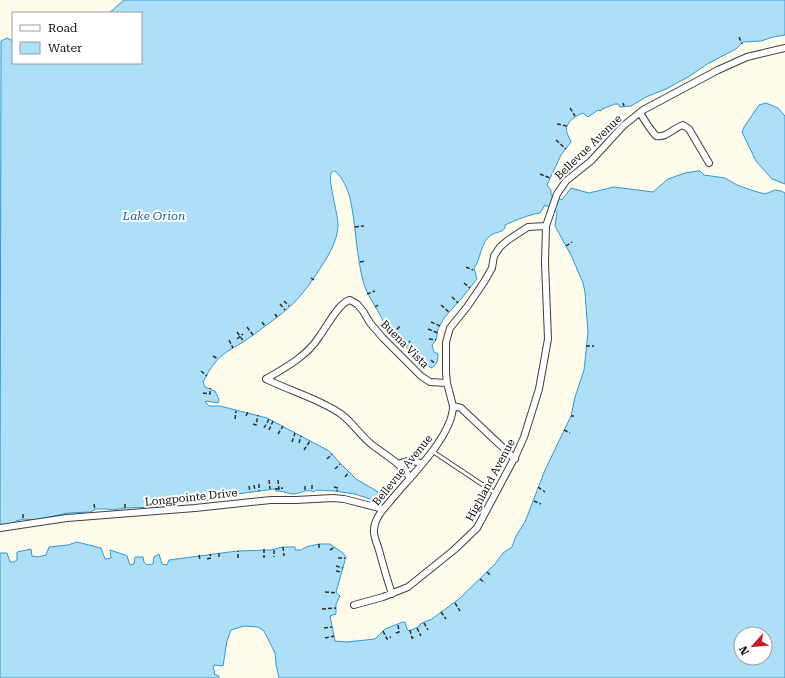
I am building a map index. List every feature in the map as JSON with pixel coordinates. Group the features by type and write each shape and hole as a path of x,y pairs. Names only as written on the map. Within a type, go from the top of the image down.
{"street":[{"name":"Bellevue Avenue","path":"546,226 556,194 566,181 591,161 617,132 640,113 718,70 747,57 785,48"},
{"path":"640,113 656,136 665,136 679,126 683,125 689,129 708,163"},
{"path":"514,459 461,408 453,406 447,383 446,342 450,328 484,282 492,268 494,256 500,247 528,227 546,226"},
{"name":"Highland Avenue","path":"354,605 392,594 408,587 422,578 468,537 477,528 514,459 524,437 539,389 548,339 546,226"},
{"name":"Buena Vista","path":"398,464 368,442 341,414 314,400 266,380 308,351 317,341 339,308 346,300 350,300 357,304 370,323 383,338 421,376 430,382 447,383"},
{"name":"Bellevue Avenue","path":"392,594 374,533 374,524 383,509 432,451 450,422 453,414 453,406"},
{"path":"398,464 417,460 422,464"},
{"path":"398,464 406,471 410,478"},
{"name":"Longpointe Drive","path":"0,528 67,518 195,508 271,500 333,498 344,499 383,509"}],"lane":[{"path":"432,451 496,493"}],"path":[{"path":"739,37 742,44"},
{"path":"570,108 575,116"},
{"path":"557,124 567,126"},
{"path":"556,140 566,149"},
{"path":"540,174 550,178"},
{"path":"355,227 364,226"},
{"path":"566,246 572,242"},
{"path":"360,262 366,261"},
{"path":"466,266 474,270"},
{"path":"464,283 470,288"},
{"path":"367,294 375,290"},
{"path":"452,298 458,303"},
{"path":"284,301 289,306"},
{"path":"280,304 285,310"},
{"path":"441,305 449,312"},
{"path":"274,314 277,317"},
{"path":"262,322 265,326"},
{"path":"385,326 389,322"},
{"path":"431,322 440,326"},
{"path":"247,326 253,335"},
{"path":"392,334 400,326"},
{"path":"428,329 438,333"},
{"path":"237,332 244,342"},
{"path":"237,339 243,334"},
{"path":"429,339 436,340"},
{"path":"229,340 233,348"},
{"path":"405,347 410,341"},
{"path":"586,346 594,346"},
{"path":"414,354 416,350"},
{"path":"213,356 218,360"},
{"path":"430,360 435,364"},
{"path":"201,372 207,376"},
{"path":"203,393 210,394 210,388"},
{"path":"235,419 236,411"},
{"path":"246,416 248,412"},
{"path":"253,424 256,424 258,415"},
{"path":"264,428 269,419"},
{"path":"269,430 273,421"},
{"path":"278,434 283,426"},
{"path":"564,430 570,433"},
{"path":"292,442 295,433"},
{"path":"299,443 302,436"},
{"path":"304,450 310,440"},
{"path":"327,459 332,454"},
{"path":"335,469 340,464"},
{"path":"345,477 349,472"},
{"path":"269,480 270,489"},
{"path":"278,480 279,490"},
{"path":"258,484 259,491"},
{"path":"254,485 255,492"},
{"path":"312,485 312,491"},
{"path":"249,486 250,492"},
{"path":"304,486 305,491"},
{"path":"334,487 342,488"},
{"path":"538,487 546,492"},
{"path":"275,489 279,490 283,488"},
{"path":"216,490 217,496"},
{"path":"221,490 221,496"},
{"path":"201,492 202,501"},
{"path":"230,493 232,497"},
{"path":"180,495 181,503"},
{"path":"534,501 541,504"},
{"path":"94,504 95,510"},
{"path":"124,504 125,508"},
{"path":"23,514 23,519"},
{"path":"283,547 284,556"},
{"path":"330,550 335,547"},
{"path":"264,549 264,558"},
{"path":"274,550 274,557"},
{"path":"238,551 238,558"},
{"path":"207,559 211,558 210,554"},
{"path":"199,555 200,560"},
{"path":"338,558 345,558"},
{"path":"336,566 343,568"},
{"path":"336,570 342,572"},
{"path":"487,572 491,576"},
{"path":"480,579 484,583"},
{"path":"325,592 337,593"},
{"path":"455,603 460,611"},
{"path":"322,609 336,608"},
{"path":"441,612 446,619"},
{"path":"424,623 428,630"},
{"path":"396,632 398,632 398,624"},
{"path":"324,628 332,627"},
{"path":"418,628 420,636"},
{"path":"410,630 412,638 415,638"},
{"path":"383,631 387,640 391,637"},
{"path":"325,638 334,636"}],"water":[{"name":"Lake Orion","path":"124,0 785,0 785,35 761,41 743,42 736,49 709,63 688,77 666,89 646,97 631,106 620,107 618,104 615,104 602,109 601,111 598,110 588,117 583,113 574,118 566,129 571,142 561,155 547,185 551,190 551,195 562,200 571,188 589,193 614,187 653,192 668,179 685,173 700,171 704,175 725,178 737,185 765,194 775,190 785,193 785,678 279,678 275,653 264,631 258,627 244,626 231,630 227,641 223,666 214,665 214,674 219,676 219,678 0,678 0,553 7,553 10,562 14,562 17,560 17,552 31,549 32,556 38,557 46,555 49,547 68,545 77,542 101,548 105,559 111,558 110,550 125,555 127,556 130,565 134,564 135,557 143,557 144,562 147,565 153,564 154,557 159,554 162,564 167,565 169,560 237,551 271,550 283,547 295,547 295,550 301,550 306,547 319,544 330,544 343,553 346,557 336,592 340,596 336,604 336,614 330,616 335,641 347,642 375,639 385,629 403,622 405,622 409,631 432,619 459,599 495,564 503,553 512,547 516,536 525,522 545,470 571,416 575,397 584,370 588,333 583,283 572,257 555,226 557,213 554,209 545,205 540,213 505,225 503,230 491,235 485,242 474,268 477,279 444,318 438,329 436,340 432,345 434,352 438,354 438,358 436,364 431,368 391,333 387,333 382,319 365,288 359,260 350,198 344,183 335,171 332,172 330,177 338,220 338,229 334,243 328,255 306,289 294,303 252,336 217,360 203,382 205,387 215,391 219,400 218,403 205,402 209,406 220,406 267,418 329,451 356,479 385,496 384,499 376,501 355,494 316,490 314,492 306,491 292,494 276,491 275,489 237,494 236,496 226,498 217,496 216,499 200,501 189,500 159,507 125,508 113,510 96,509 90,512 68,513 35,520 24,519 16,521 14,524 0,526 1,41 7,38 12,40 12,64 142,64 142,12 110,12"},
{"path":"766,103 778,108 785,116 785,184 772,179 756,161 742,132 759,105"}]}
